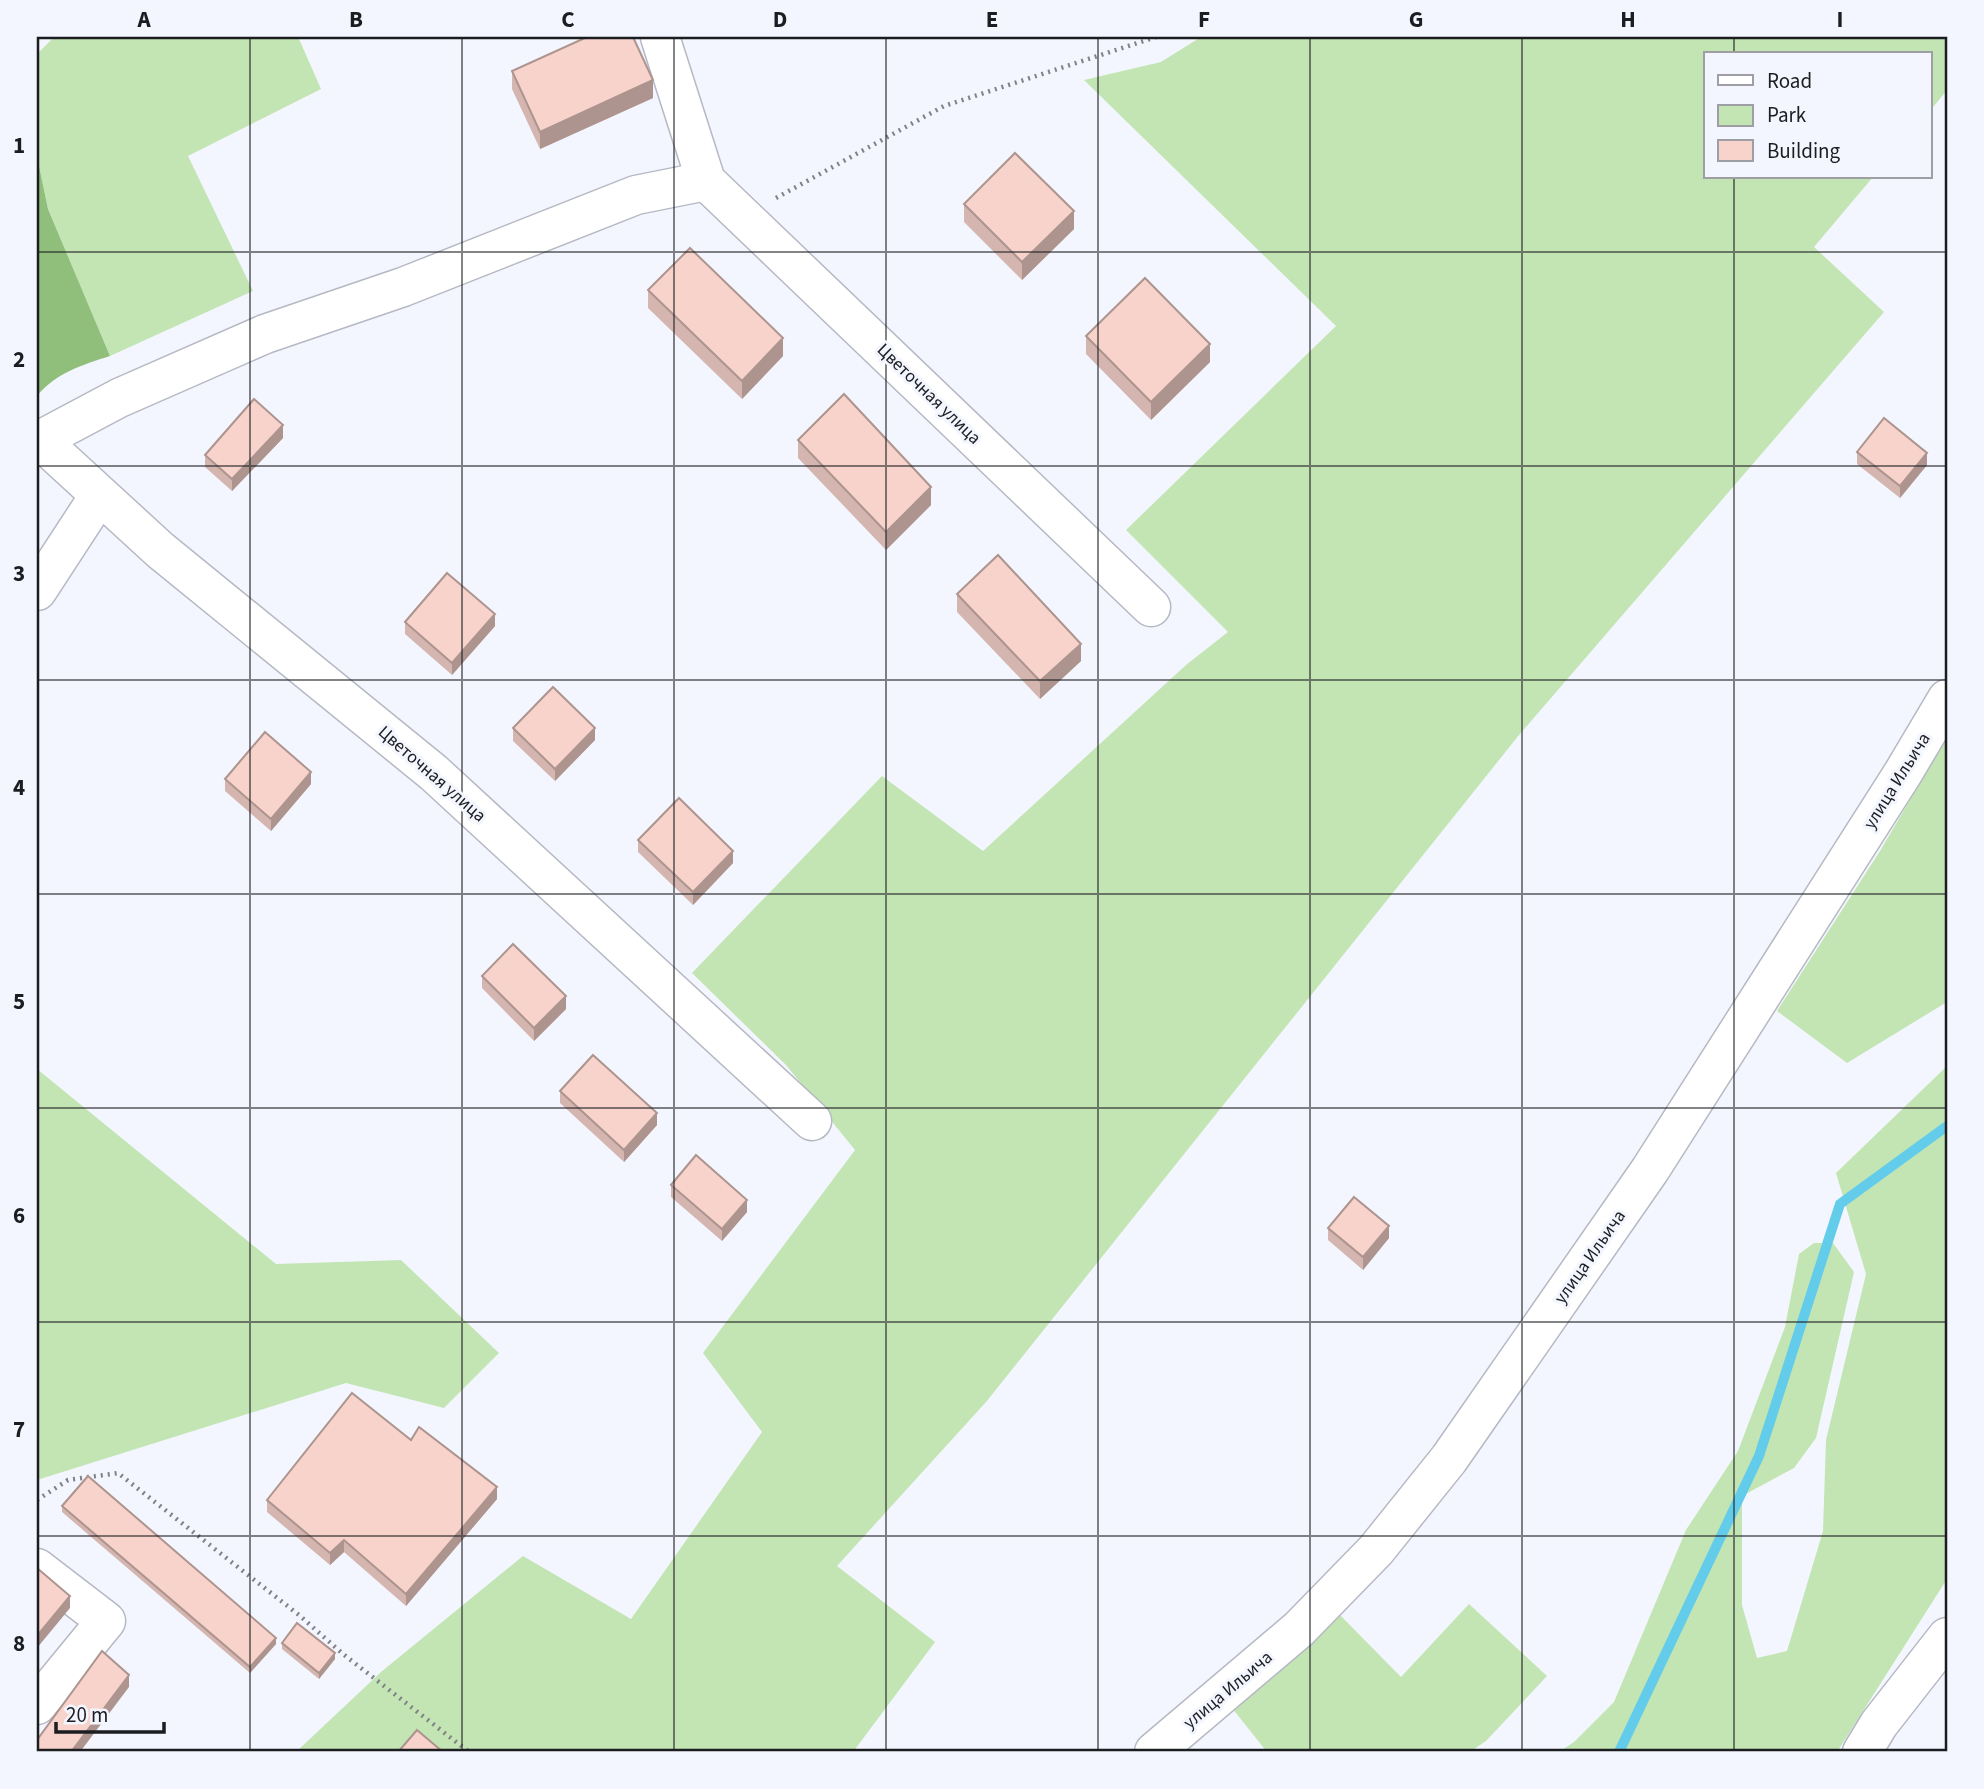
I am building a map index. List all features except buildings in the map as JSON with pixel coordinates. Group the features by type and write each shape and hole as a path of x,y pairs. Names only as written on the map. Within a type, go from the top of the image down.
{"street":[{"path":"38,440 119,398 265,334 403,287 636,195 706,181 660,37"},
{"name":"Цветочная улица","path":"706,181 1151,607"},
{"name":"Цветочная улица","path":"38,440 160,550 435,773 812,1121"},
{"path":"37,591 99,496"},
{"name":"улица Ильича","path":"1154,1752 1299,1629 1376,1550 1448,1459 1650,1170 1896,785 1947,699"},
{"path":"37,1568 106,1621 37,1705"},
{"path":"1862,1752 1879,1724 1947,1637"}],"path":[{"path":"743,216 944,106 1156,37"},
{"path":"37,1500 68,1480 118,1473 469,1752"}],"green space":[{"path":"54,37 304,37 299,39 321,89 188,156 253,291 110,356 48,209 37,156 37,54"},
{"path":"1201,37 1947,37 1947,90 1932,109 1932,52 1704,52 1704,178 1872,178 1814,247 1884,312 1519,735 986,1402 837,1566 935,1642 853,1752 296,1752 381,1672 523,1556 631,1619 762,1432 703,1353 855,1150 786,1065 692,973 882,776 983,851 1186,665 1228,632 1126,530 1336,326 1084,80 1161,62"},
{"path":"37,156 48,209 110,356 61,376 37,396"},
{"path":"1947,737 1947,1002 1847,1063 1777,1011 1880,851"},
{"path":"1947,1066 1947,1579 1837,1752 1559,1752 1574,1742 1614,1702 1686,1530 1738,1451 1785,1327 1799,1254 1814,1243 1833,1243 1854,1272 1816,1438 1794,1468 1742,1496 1742,1605 1757,1658 1787,1651 1823,1531 1826,1440 1866,1274 1836,1173"},
{"path":"37,1069 276,1264 401,1260 499,1353 444,1408 346,1383 37,1480"},
{"path":"1469,1604 1547,1676 1486,1741 1470,1752 1267,1752 1228,1703 1336,1611 1401,1677"}],"waterway":[{"path":"1619,1752 1759,1456 1840,1204 1947,1126"}]}
